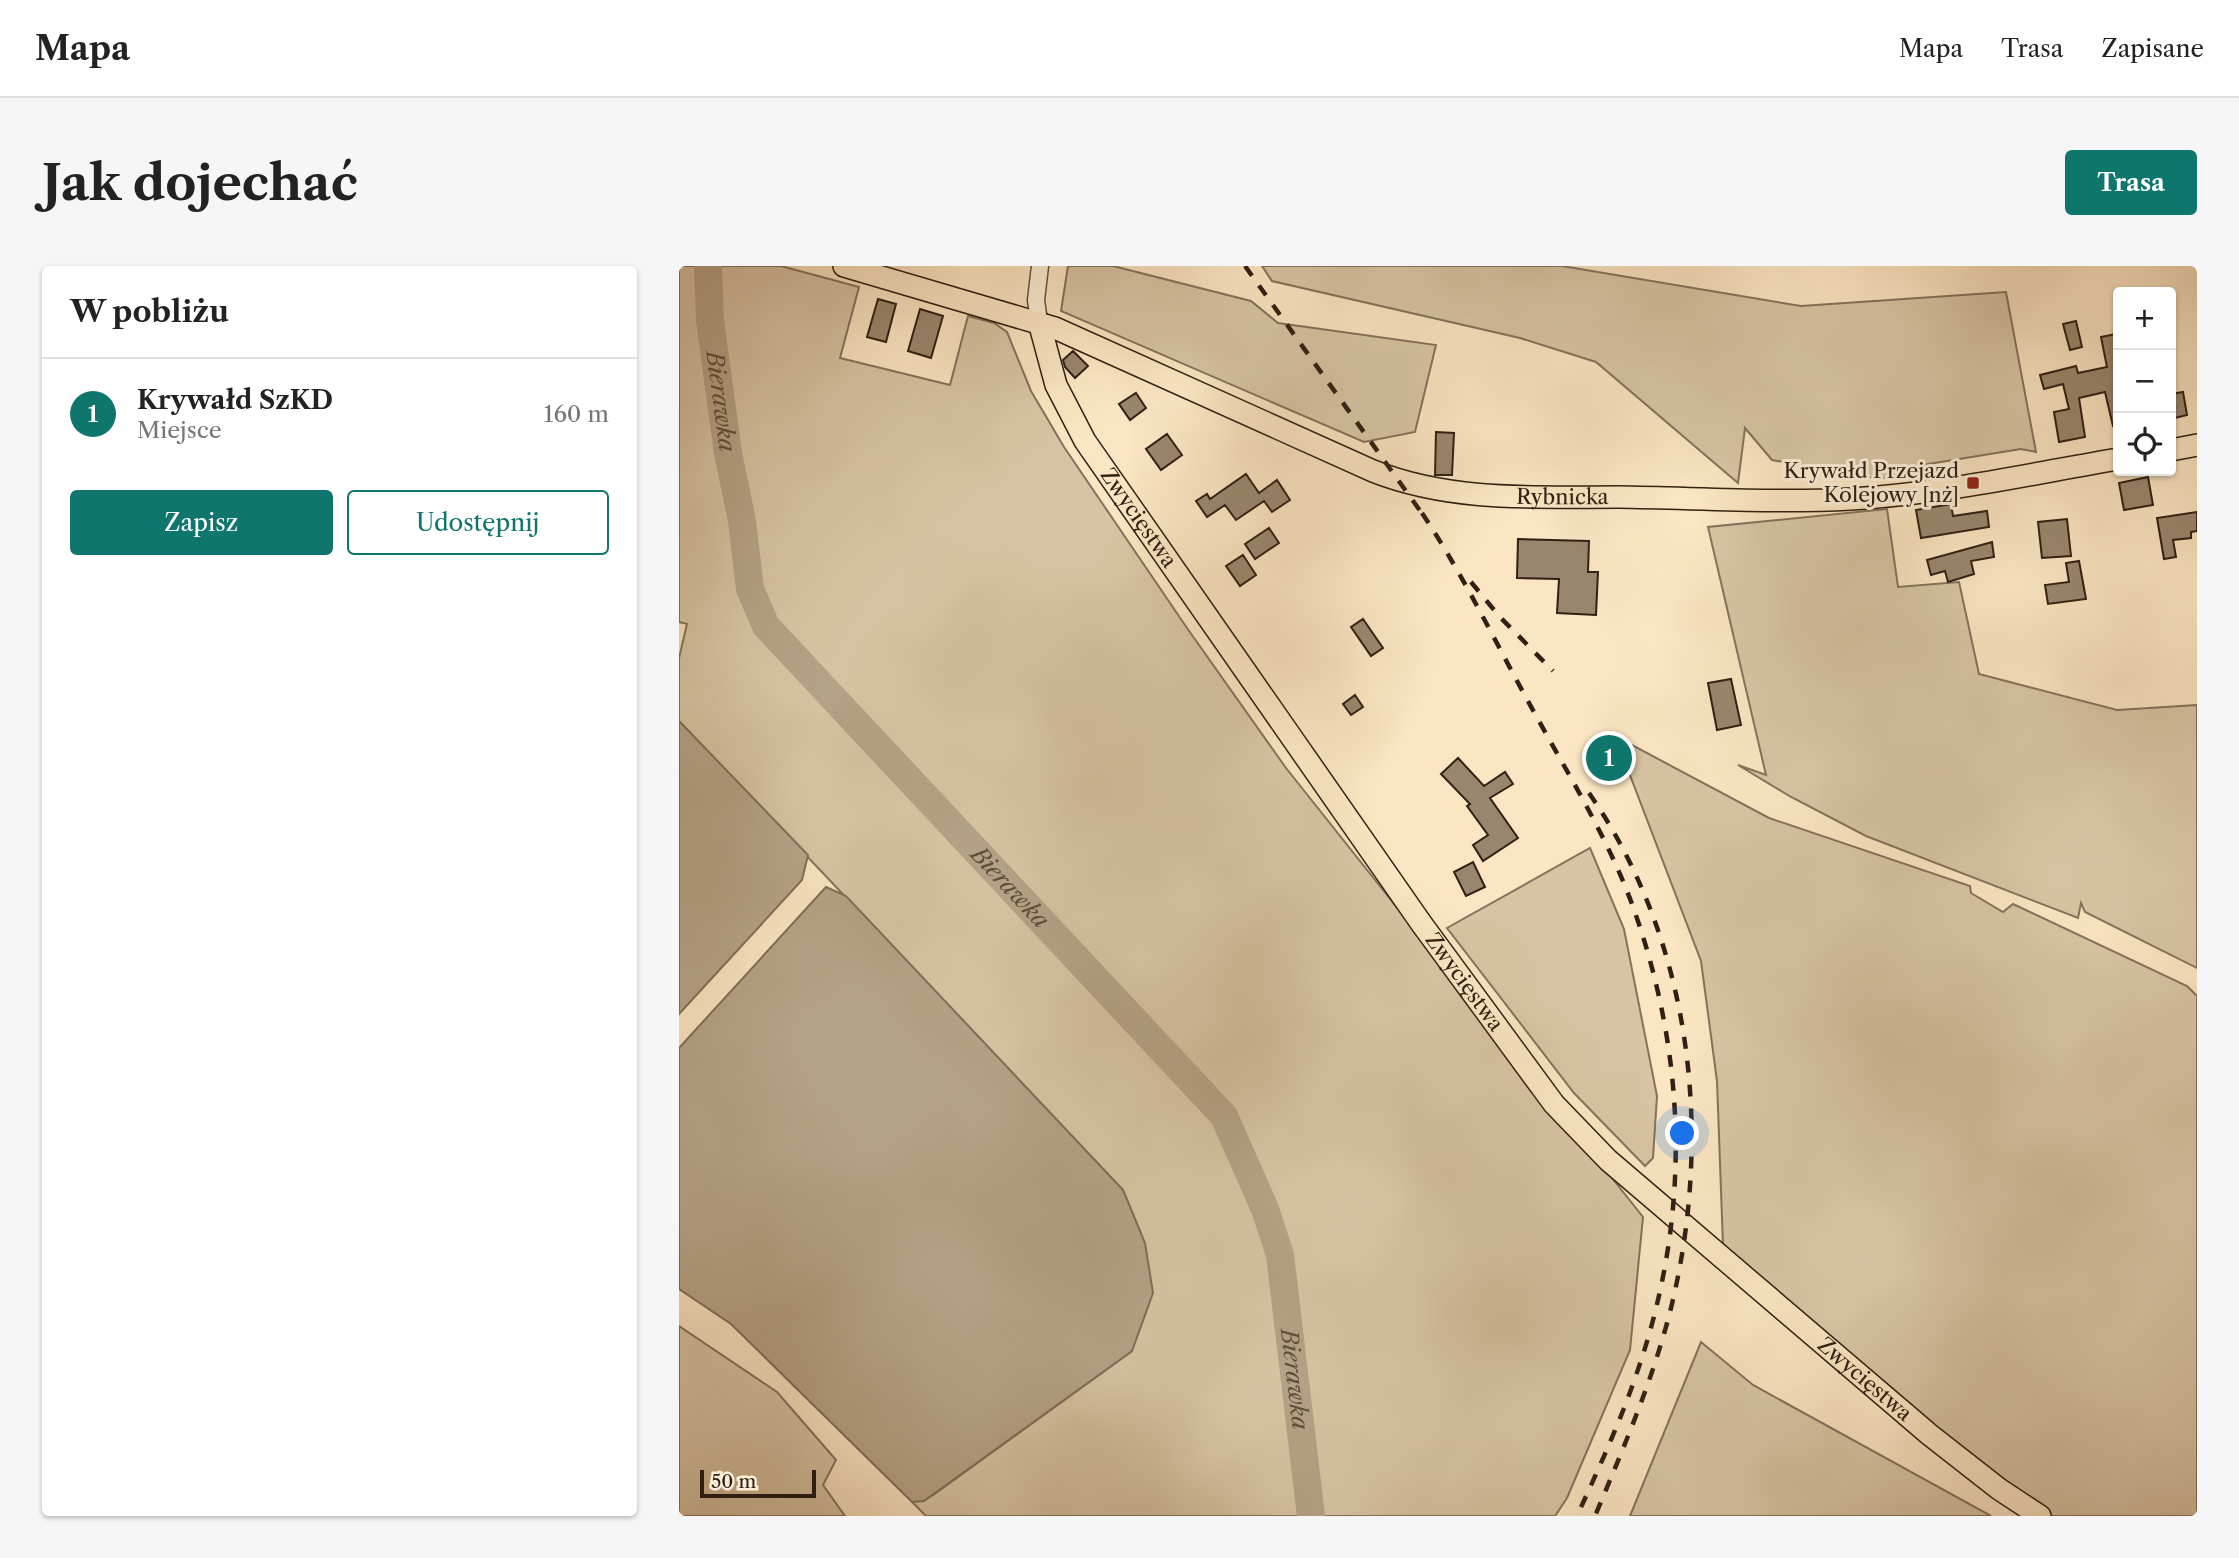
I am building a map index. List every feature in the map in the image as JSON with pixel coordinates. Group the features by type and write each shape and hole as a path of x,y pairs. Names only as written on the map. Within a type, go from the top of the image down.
{"main road":[{"name":"Rybnicka","path":"843,266 1039,322 1373,471 1414,484 1453,492 1526,497 1850,499 1929,490 2113,460"},
{"name":"Zwycięstwa","path":"1039,322 1056,385 1085,441 1413,913 1553,1104 1608,1160 1930,1435 1999,1489 2039,1516"},
{"path":"2176,449 2197,445"}],"street":[{"path":"1039,322 1036,300 1040,266"}],"shaded area":[{"path":"679,266 781,266 859,287 840,358 950,385 968,316 994,323 1007,332 1031,391 1064,447 1286,768 1643,1217 1630,1350 1567,1498 1555,1516 926,1516 912,1502 933,1495 1132,1351 1141,1234 1123,1190 679,721 679,658 687,624 679,622"},
{"path":"1068,266 1113,266 1251,301 1278,323 1436,345 1415,432 1364,442 1061,311"},
{"path":"1262,266 1562,266 1801,306 2006,292 2036,452 2021,449 1922,465 1881,479 1772,460 1745,428 1738,483 1596,362 1520,338 1272,281"},
{"path":"1887,509 1898,587 1959,582 1979,674 2117,710 2197,705 2197,968 2085,912 2081,903 2078,918 1866,836 1791,797 1738,765 1766,775 1708,527"},
{"path":"679,721 808,855 802,880 679,1014"},
{"path":"1615,736 1769,818 1970,886 1971,893 2003,912 2013,904 2187,986 2197,996 2197,1516 2053,1516 2037,1507 1885,1388 1723,1245 1717,1081 1701,961"},
{"path":"1590,848 1624,929 1657,1096 1653,1158 1645,1166 1574,1093 1447,928"},
{"path":"826,887 846,896 1123,1190 1145,1243 1153,1293 1132,1351 924,1501 912,1502 731,1324 679,1289 679,1048"},
{"path":"679,1326 777,1392 836,1460 823,1485 845,1516 679,1516"},
{"path":"1701,1342 1753,1385 1991,1516 1630,1516"}],"building":[{"path":"878,299 896,304 886,342 867,337"},
{"path":"920,309 943,316 931,358 908,351"},
{"path":"2076,321 2082,347 2070,350 2063,324"},
{"path":"2113,335 2113,426 2105,392 2079,398 2085,437 2059,442 2054,412 2069,409 2063,384 2044,389 2040,375 2076,366 2078,373 2107,367 2101,337"},
{"path":"1073,351 1088,366 1075,378 1065,367 1063,360"},
{"path":"2183,392 2187,415 2176,418 2176,413 2176,393"},
{"path":"1136,393 1146,408 1130,420 1119,404"},
{"path":"1436,432 1454,433 1452,475 1435,475"},
{"path":"1167,434 1182,455 1161,470 1146,449"},
{"path":"1246,474 1259,493 1277,480 1290,500 1272,512 1264,501 1236,520 1225,505 1207,517 1196,501 1207,494 1210,499"},
{"path":"2148,477 2153,505 2124,510 2119,483"},
{"path":"1951,504 1953,516 1987,511 1989,527 1921,538 1916,510"},
{"path":"2197,512 2197,531 2191,532 2191,538 2173,540 2176,557 2164,559 2157,518"},
{"path":"2067,519 2071,556 2042,558 2038,522"},
{"path":"1269,528 1279,543 1255,559 1245,544"},
{"path":"1518,539 1589,541 1588,572 1598,572 1596,615 1557,613 1559,579 1517,578"},
{"path":"1992,542 1994,557 1971,561 1974,574 1948,582 1945,571 1931,575 1927,560"},
{"path":"1243,555 1256,575 1240,586 1226,566"},
{"path":"2079,561 2086,599 2048,604 2045,585 2069,582 2066,563"},
{"path":"1363,619 1383,648 1371,656 1351,627"},
{"path":"1731,679 1741,725 1717,730 1708,683"},
{"path":"1355,695 1363,707 1351,715 1343,704"},
{"path":"1609,746 1621,762 1610,770 1598,754"},
{"path":"1458,758 1484,786 1505,772 1513,784 1490,798 1518,838 1483,861 1473,845 1488,835 1467,806 1470,804 1441,774"},
{"path":"1473,862 1485,887 1466,896 1454,872"}],"waterway":[{"name":"Bierawka","path":"708,266 710,321 728,453 742,521 750,589 766,626 1224,1116 1265,1209 1280,1255 1311,1516"}],"railway":[{"path":"1245,266 1426,519"},
{"path":"1422,513 1468,590 1612,856 1632,904 1651,963 1664,1023 1673,1083 1676,1142 1666,1262 1653,1322 1634,1381 1577,1516"},
{"path":"1471,582 1499,616 1553,671"},
{"path":"1589,793 1624,851 1652,913 1672,977 1685,1043 1691,1110 1691,1178 1683,1246 1670,1312 1646,1390 1595,1516"}],"place":[{"name":"Krywałd Przejazd Kolejowy [nż]","path":"1973,483"},
{"name":"Krywałd SzKD","path":"1609,758"}]}
